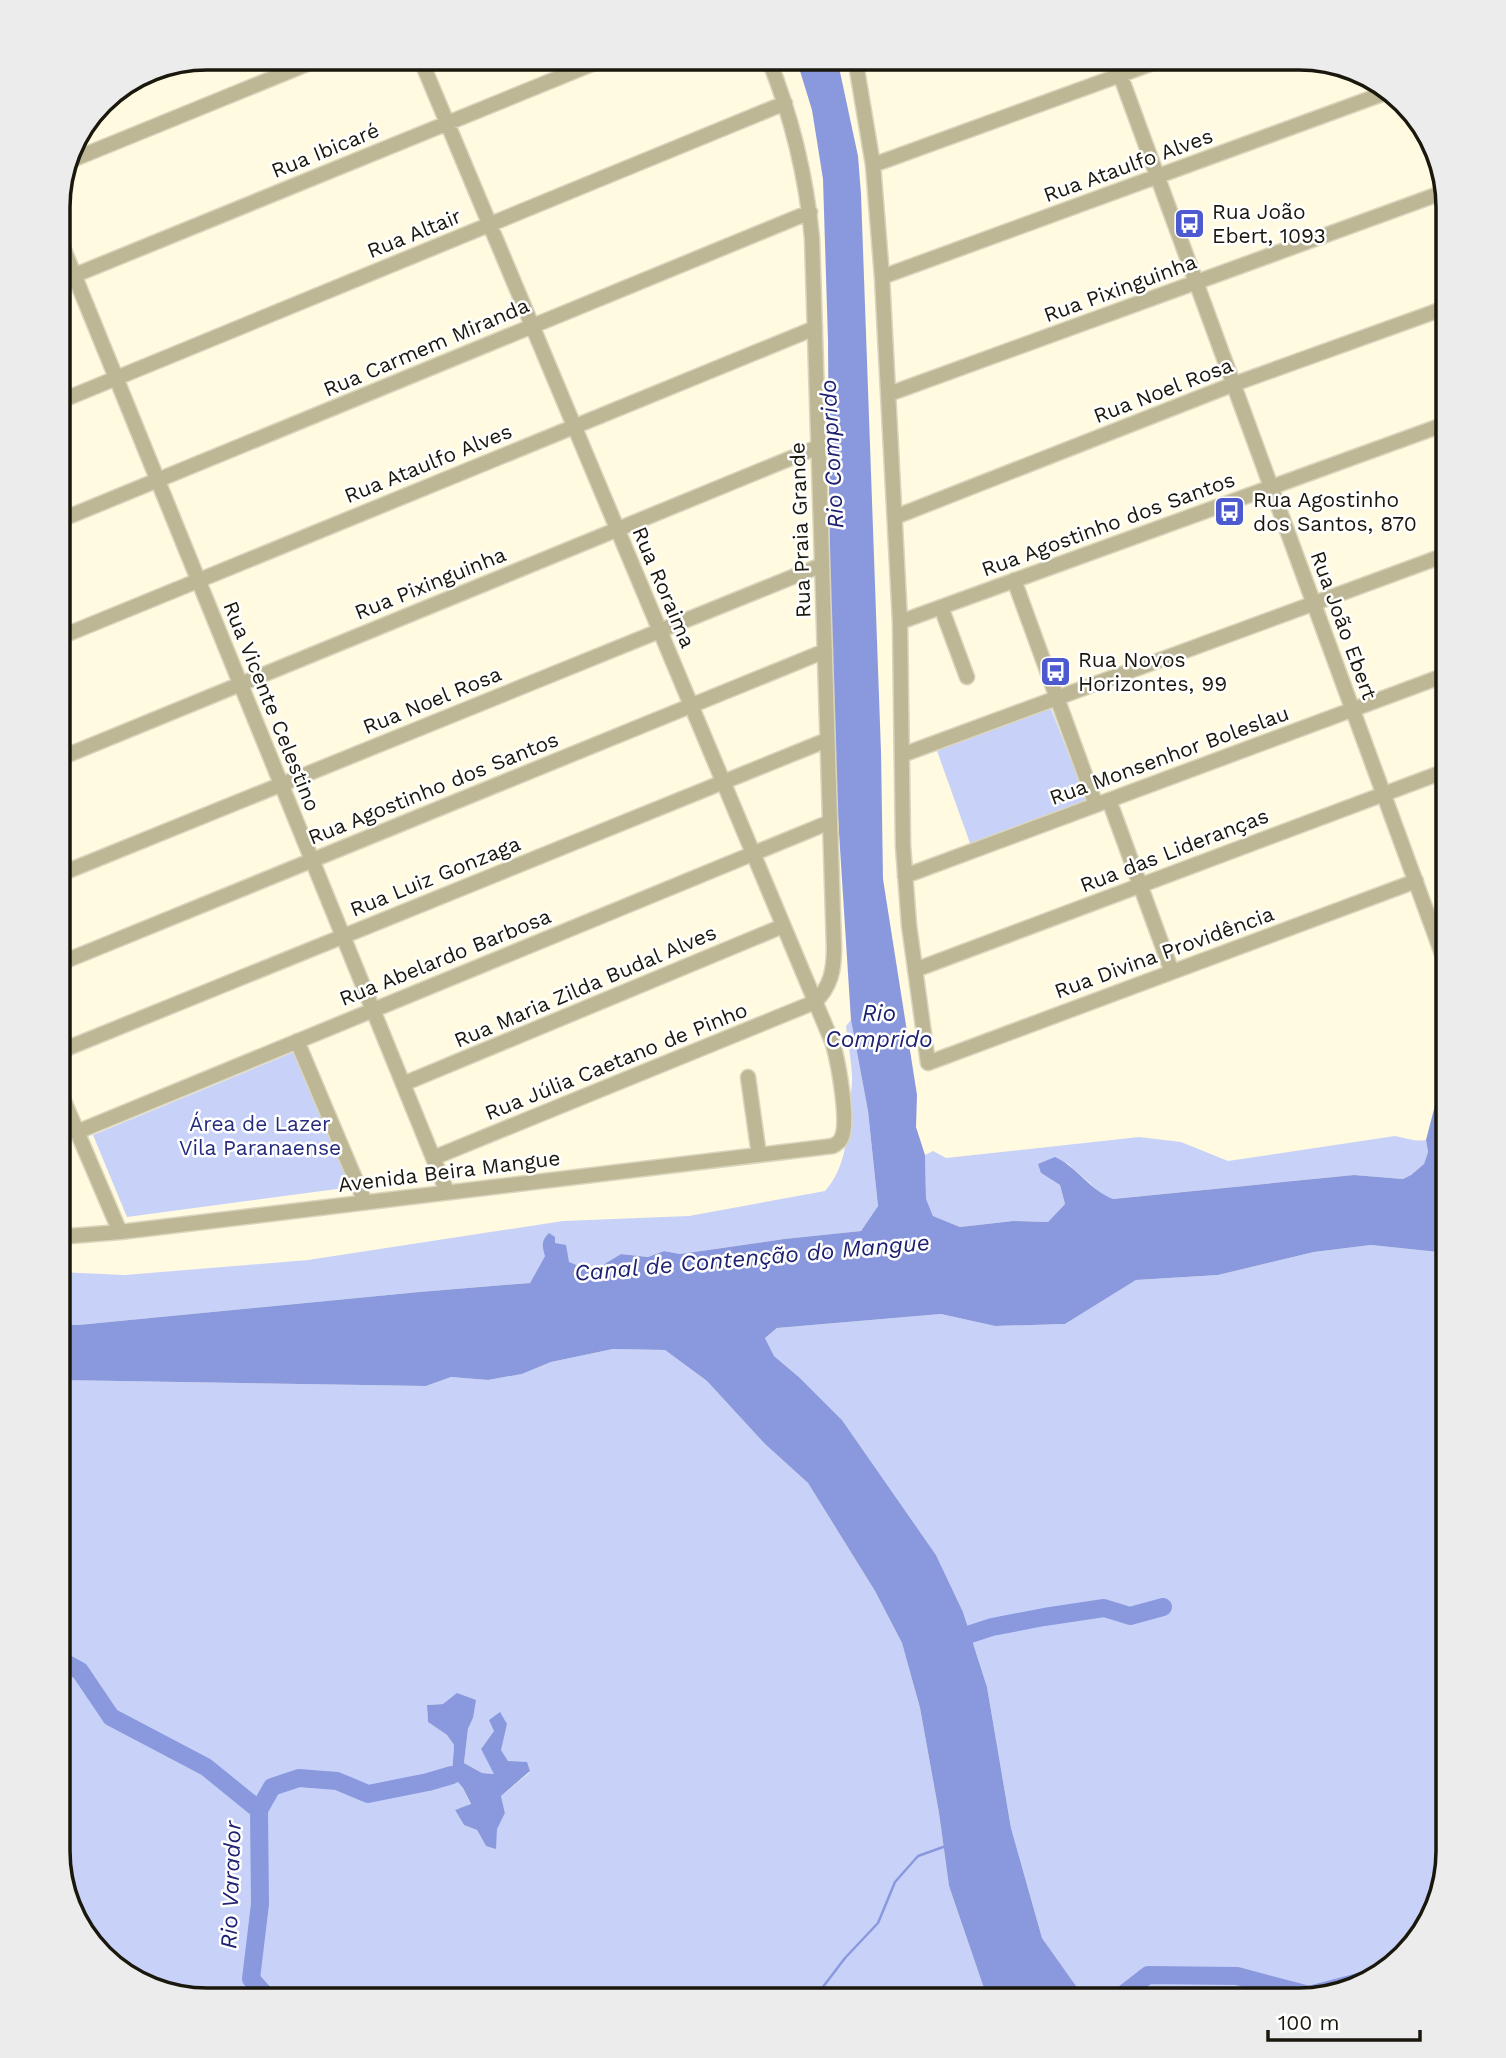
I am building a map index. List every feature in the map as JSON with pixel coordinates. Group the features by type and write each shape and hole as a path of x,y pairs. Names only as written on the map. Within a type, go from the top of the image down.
{"street":[{"path":"79,157 293,70"},
{"name":"Rua Roraima","path":"424,70 833,1045 839,1068 844,1127 841,1139"},
{"name":"Rua Ibicaré","path":"70,277 577,70"},
{"name":"Rua Praia Grande","path":"773,70 803,167 810,212 834,965 828,985 815,1002"},
{"path":"857,70 873,165 882,277 900,622 901,822 915,970"},
{"name":"Rua João Ebert","path":"1118,70 1436,937"},
{"path":"873,165 1134,70"},
{"name":"Rua Ataulfo Alves","path":"882,277 1379,95"},
{"name":"Rua Altair","path":"70,397 785,103"},
{"name":"Rua Pixinguinha","path":"888,394 1435,195"},
{"name":"Rua Carmem Miranda","path":"70,516 810,212"},
{"name":"Rua Vicente Celestino","path":"70,265 447,1192"},
{"name":"Rua Noel Rosa","path":"895,517 1234,384 1436,311"},
{"name":"Rua Ataulfo Alves","path":"70,633 815,328"},
{"name":"Rua Agostinho dos Santos","path":"900,622 1436,427"},
{"name":"Rua Pixinguinha","path":"70,754 818,447"},
{"path":"902,755 1436,558"},
{"name":"Rua Noel Rosa","path":"70,870 822,565"},
{"path":"1014,580 1056,698 1140,886 1172,972"},
{"path":"941,607 967,677"},
{"name":"Rua Agostinho dos Santos","path":"70,959 825,651"},
{"name":"Rua Monsenhor Boleslau","path":"905,876 1436,679"},
{"name":"Rua Luiz Gonzaga","path":"70,1047 827,740"},
{"name":"Rua das Lideranças","path":"915,970 1436,774"},
{"name":"Rua Abelardo Barbosa","path":"77,1132 830,822"},
{"name":"Rua Divina Providência","path":"915,970 928,1063 1416,881"},
{"name":"Rua Maria Zilda Budal Alves","path":"403,1084 783,926"},
{"name":"Rua Júlia Caetano de Pinho","path":"433,1158 815,1002"},
{"path":"297,1041 365,1202"},
{"path":"748,1077 759,1155"},
{"path":"70,1115 120,1232"},
{"name":"Avenida Beira Mangue","path":"70,1236 833,1146 841,1139"}],"green space":[{"path":"1050,706 1087,802 971,846 936,748"},
{"path":"851,1020 868,1111 878,1206 861,1231 680,1254 664,1251 648,1257 621,1254 598,1270 545,1256 530,1283 70,1325 70,1273 125,1275 308,1260 563,1221 689,1216 825,1191 842,1161 847,1138 852,1078 846,1026"},
{"name":"Área de Lazer Vila Paranaense","path":"294,1052 352,1187 127,1217 93,1135"},
{"path":"1395,1136 1426,1140 1428,1152 1424,1164 1403,1179 1354,1175 1112,1199 1104,1196 1067,1163 1041,1173 1060,1185 1065,1204 1048,1222 1013,1221 960,1227 933,1216 926,1200 925,1155 933,1151 946,1158 1139,1137 1181,1142 1228,1161"},
{"path":"1371,1245 1436,1252 1436,1851 1435,1869 1426,1904 1408,1935 1383,1960 1352,1978 1335,1983 1299,1988 1077,1988 1042,1938 1011,1828 987,1687 963,1612 936,1555 842,1420 774,1356 765,1338 777,1328 941,1314 995,1326 1065,1324 1136,1280 1218,1275 1314,1252"},
{"path":"613,1349 665,1350 707,1381 765,1444 808,1483 875,1591 902,1643 920,1708 949,1886 984,1988 198,1988 154,1978 138,1970 123,1960 98,1935 80,1904 71,1869 70,1851 70,1380 426,1386 451,1377 488,1380 522,1374 551,1362","holes":["443,1704 473,1718 468,1729 464,1763 482,1773 495,1774 481,1749 494,1731 507,1724 500,1749 508,1761 530,1772 501,1796 505,1813 486,1846 477,1830 464,1825 455,1810 471,1805 463,1788 452,1775 454,1745 447,1735 428,1722 427,1705"]}],"water":[{"path":"800,70 840,70 858,156 861,194 883,879 917,1095 916,1127 925,1155 926,1199 933,1216 960,1227 1013,1221 1048,1222 1065,1204 1060,1185 1041,1173 1038,1164 1055,1157 1113,1199 1354,1175 1403,1179 1424,1164 1428,1152 1426,1140 1436,1101 1436,1252 1371,1245 1314,1252 1218,1275 1136,1280 1065,1324 995,1326 941,1314 777,1328 765,1338 774,1356 842,1420 936,1555 963,1612 987,1687 1011,1828 1042,1938 1077,1988 984,1988 949,1886 920,1708 902,1643 875,1591 808,1483 765,1444 707,1381 665,1350 613,1349 551,1362 522,1374 488,1380 451,1377 426,1386 70,1380 70,1325 530,1283 545,1256 543,1244 549,1233 555,1237 555,1243 566,1245 569,1262 586,1269 598,1270 621,1254 648,1257 664,1251 680,1254 861,1231 878,1206 868,1111 851,1020 838,817 830,606 828,341 823,179 812,110"},
{"path":"457,1693 476,1700 468,1729 464,1763 482,1773 494,1774 481,1749 494,1731 489,1720 500,1712 507,1724 501,1750 508,1761 527,1762 530,1771 501,1796 505,1813 497,1829 496,1849 486,1846 477,1830 464,1825 455,1810 471,1804 452,1775 454,1745 447,1735 428,1722 427,1705 443,1704"}],"waterway":[{"path":"949,1641 992,1627 1044,1617 1104,1608 1130,1616 1163,1607"},
{"name":"Rio Varador","path":"70,1666 80,1671 111,1717 206,1767 259,1810 260,1904 251,1979 259,1988"},
{"path":"259,1810 272,1787 299,1778 337,1781 368,1794 452,1775"},
{"path":"822,1988 845,1958 878,1923 895,1882 918,1856 946,1846"},
{"path":"1131,1988 1148,1975 1237,1976 1282,1988"}],"place":[{"name":"Rua João Ebert, 1093","path":"1189,223"},
{"name":"Rua Agostinho dos Santos, 870","path":"1230,511"},
{"name":"Rua Novos Horizontes, 99","path":"1055,671"}],"water label":[{"name":"Rio Comprido","path":"832,454"},
{"name":"Rio Comprido","path":"879,1026"},
{"name":"Canal de Contenção do Mangue","path":"752,1258"}]}
